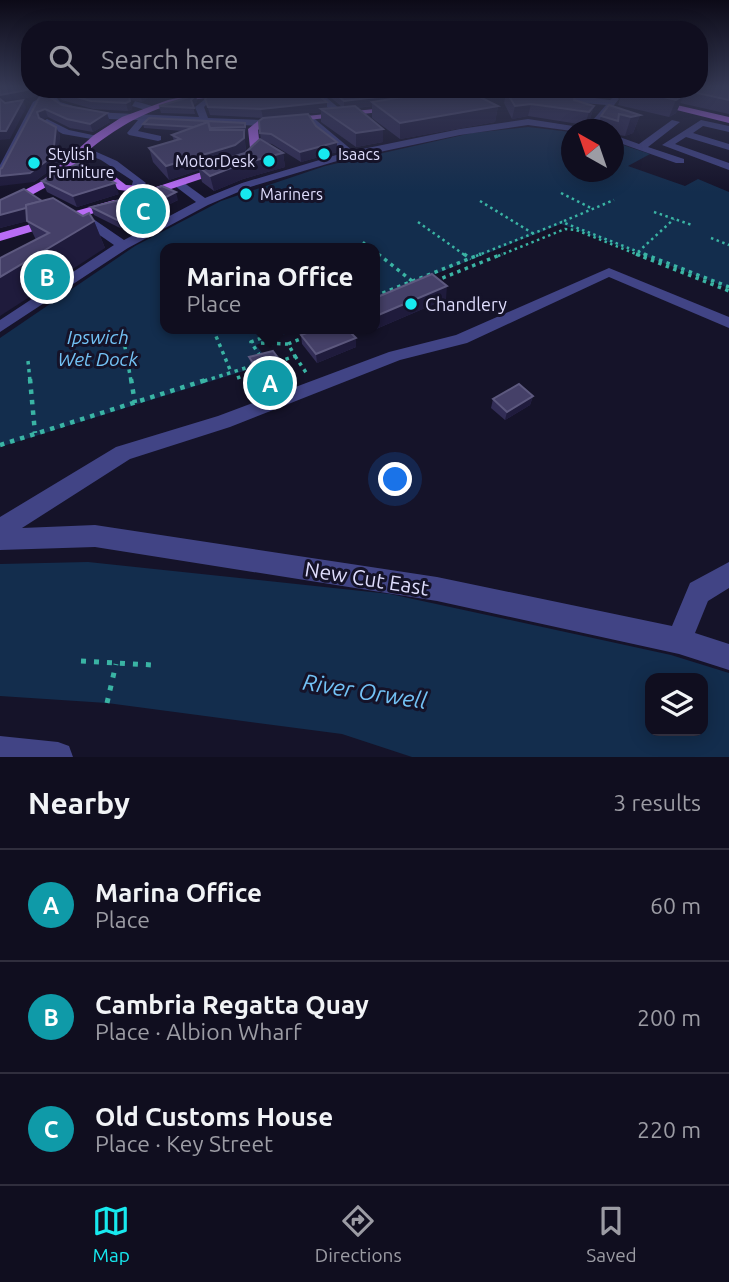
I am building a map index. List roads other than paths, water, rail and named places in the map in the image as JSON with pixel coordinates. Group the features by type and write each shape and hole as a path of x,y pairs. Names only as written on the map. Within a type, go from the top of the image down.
{"main road":[{"path":"15,201 68,165 97,137 121,121"},
{"path":"0,237 179,184 248,160 254,142 253,129 261,123 277,121"},
{"path":"68,165 101,171 123,188 162,189"}],"street":[{"path":"0,175 24,121"},
{"path":"142,121 132,133 201,121"},
{"path":"148,121 173,128"},
{"path":"212,121 261,123"},
{"path":"313,121 321,132 352,155"},
{"path":"368,121 371,124"},
{"path":"47,122 66,132 97,137"},
{"path":"641,148 675,122"},
{"path":"0,327 123,246 204,203 299,168 352,155 393,141 520,123 561,128"},
{"path":"729,129 706,123 694,127 667,146 729,167"},
{"path":"694,127 729,137"},
{"path":"679,136 729,147"},
{"path":"679,136 729,157"},
{"path":"239,138 267,148"},
{"path":"624,142 729,177"},
{"path":"83,149 99,153 136,177 140,183 134,190"},
{"path":"288,162 299,168"},
{"path":"179,184 204,203"},
{"path":"0,206 15,201"},
{"path":"79,215 123,246"},
{"path":"0,529 123,453 223,422 395,356 461,339 609,272 729,323"},
{"name":"New Cut East","path":"0,539 95,537 438,589 679,641 729,657"},
{"path":"679,641 699,592 729,574"},
{"path":"0,751 58,757"}],"water":[{"name":"Ipswich Wet Dock","path":"528,127 561,131 561,182 624,182 624,145 650,154 628,166 685,186 698,179 729,192 729,288 561,224 380,296 380,243 160,243 160,334 285,334 256,345 270,363 0,447 0,338 135,246 221,201 325,166 472,133"},
{"name":"River Orwell","path":"88,562 390,594 671,655 729,673 729,757 412,757 342,734 107,703 0,696 0,564"}],"place":[{"name":"Isaacs","path":"324,154"},
{"name":"MotorDesk","path":"269,161"},
{"name":"Stylish Furniture","path":"34,163"},
{"name":"Mariners","path":"246,194"},
{"name":"Old Customs House","path":"143,211"},
{"name":"Cambria Regatta Quay","path":"47,277"},
{"name":"Chandlery","path":"411,304"},
{"name":"Marina Office","path":"270,383"}]}
